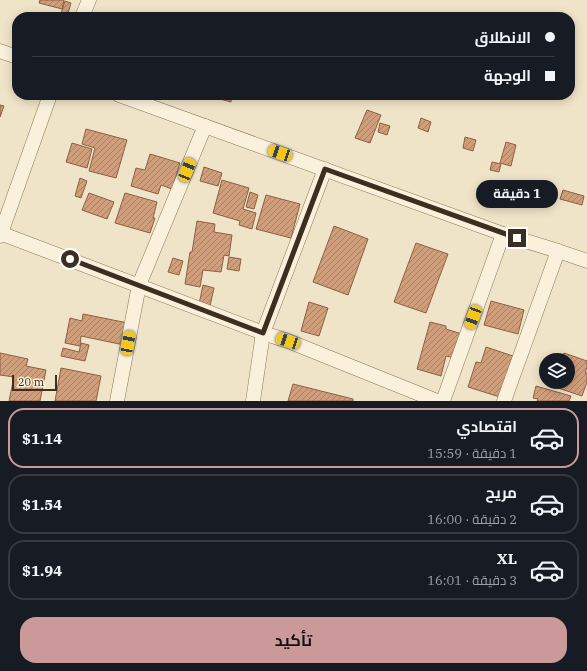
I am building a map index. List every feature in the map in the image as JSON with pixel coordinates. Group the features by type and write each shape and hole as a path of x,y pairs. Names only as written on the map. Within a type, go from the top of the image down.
{"street":[{"path":"84,12 89,0"},
{"path":"0,51 12,55"},
{"path":"48,100 0,234 139,285 263,333 288,341 437,401"},
{"path":"133,100 503,234 587,261"},
{"path":"117,401 139,285 205,126"},
{"path":"253,401 263,333 325,169"},
{"path":"443,401 503,234"},
{"path":"504,401 558,251"}],"building":[{"path":"40,0 64,0 62,9 39,3"},
{"path":"65,1 71,3 68,12 62,12"},
{"path":"0,105 4,106 0,117"},
{"path":"367,110 381,115 370,143 355,138"},
{"path":"421,118 431,122 428,132 418,128"},
{"path":"380,123 390,126 387,135 378,132"},
{"path":"86,129 127,140 116,178 89,171 95,148 82,144"},
{"path":"465,137 476,140 473,151 463,148"},
{"path":"506,142 516,145 511,166 500,163"},
{"path":"72,143 92,149 87,168 66,162"},
{"path":"150,154 180,163 172,189 161,185 158,194 131,186 136,168 145,170"},
{"path":"492,162 501,164 499,172 490,170"},
{"path":"204,167 222,173 218,186 200,181"},
{"path":"80,178 87,181 81,198 75,196"},
{"path":"222,180 249,188 243,209 256,213 252,229 239,225 240,221 213,213"},
{"path":"563,190 584,196 582,205 560,199"},
{"path":"250,192 258,195 254,209 246,207"},
{"path":"89,193 114,202 107,219 82,210"},
{"path":"125,193 157,202 153,218 155,218 150,233 115,223"},
{"path":"266,195 300,204 291,238 256,229"},
{"path":"197,221 215,224 214,232 232,235 229,256 224,255 221,272 203,270 200,287 185,284"},
{"path":"334,226 368,239 348,295 313,282"},
{"path":"416,243 448,254 426,313 394,302"},
{"path":"229,257 241,259 239,271 227,269"},
{"path":"173,258 183,261 179,275 168,272"},
{"path":"203,285 214,288 210,306 199,304"},
{"path":"491,301 524,310 518,334 484,325"},
{"path":"309,302 328,308 319,336 301,331"},
{"path":"83,314 128,323 124,345 81,336 80,346 65,343 70,318 82,321"},
{"path":"430,322 446,326 446,329 462,334 455,358 446,356 441,376 417,369"},
{"path":"81,343 89,345 85,361 61,356 63,348 79,352"},
{"path":"486,347 516,357 503,398 468,387 476,362 481,363"},
{"path":"0,353 28,359 26,366 46,370 40,401 9,401 14,377 0,375"},
{"path":"575,357 587,361 585,373 587,373 587,382 582,396 561,389 575,389"},
{"path":"61,368 101,376 96,401 55,401"},
{"path":"293,384 353,399 353,401 288,401"},
{"path":"536,386 539,387 539,389 546,389 571,396 569,401 537,401 538,399 533,398"}],"route":[{"path":"70,259 263,333 325,169 517,238"}]}
